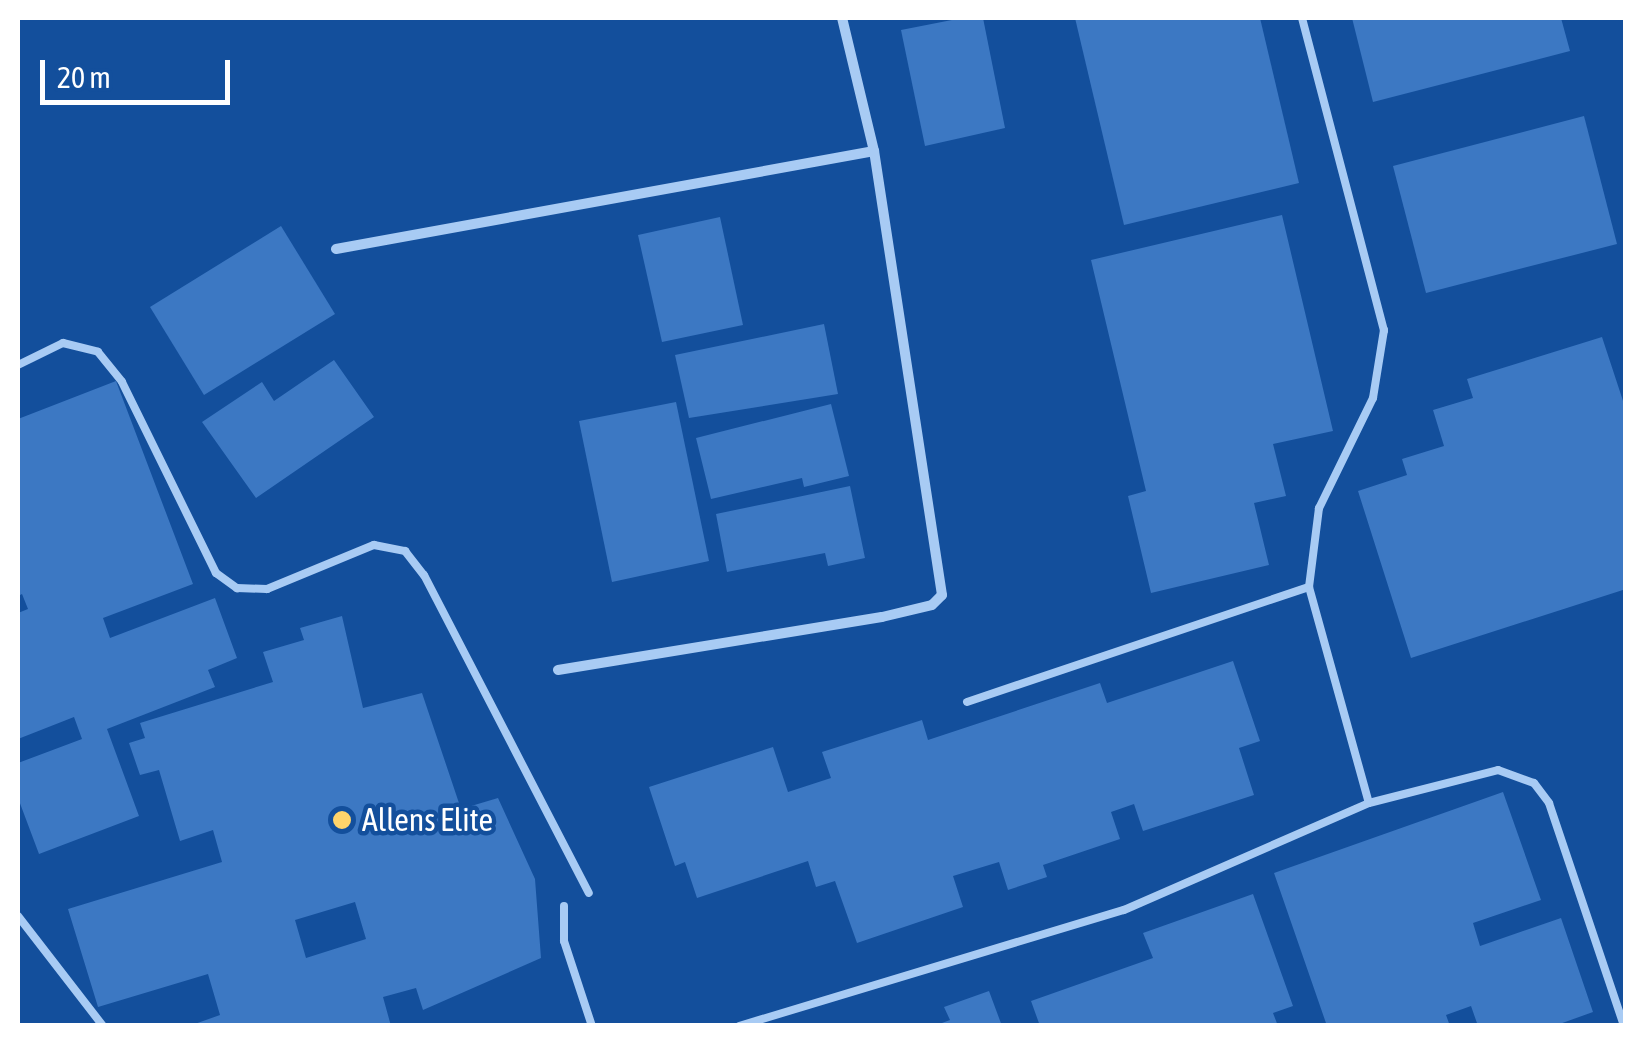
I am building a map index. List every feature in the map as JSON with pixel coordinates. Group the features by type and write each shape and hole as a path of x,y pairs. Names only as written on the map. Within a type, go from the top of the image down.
{"street":[{"path":"558,670 882,617 932,605 942,596 874,151 842,18"},
{"path":"336,249 874,151"}],"lane":[{"path":"1302,18 1384,330 1374,398 1318,508 1309,587 1369,804"},
{"path":"18,364 64,343 98,352 122,382 216,572 237,588 267,589 374,546 405,551 424,575 588,892"},
{"path":"967,702 1309,587"},
{"path":"739,1026 1124,910 1369,804 1498,770 1534,783 1549,803 1624,1026"},
{"path":"564,906 564,941 592,1026"},
{"path":"18,916 102,1026"}],"building":[{"path":"962,18 983,18 1005,128 925,146 901,30"},
{"path":"1075,18 1260,18 1299,183 1124,225"},
{"path":"1352,18 1561,18 1570,51 1373,102"},
{"path":"1584,116 1617,244 1426,293 1393,166"},
{"path":"1282,215 1333,431 1273,444 1286,496 1254,503 1269,565 1151,593 1128,496 1146,491 1091,260"},
{"path":"720,217 743,325 662,342 638,235"},
{"path":"281,226 335,314 204,395 150,307"},
{"path":"824,324 838,394 689,418 675,355"},
{"path":"1602,337 1626,410 1626,589 1411,658 1358,491 1407,475 1402,459 1444,446 1433,410 1473,398 1467,379"},
{"path":"334,360 374,417 256,498 202,422 262,382 274,401"},
{"path":"116,381 193,584 103,618 110,638 215,598 237,658 208,670 215,687 107,729 139,816 39,854 18,798 18,763 82,739 74,717 18,739 18,613 28,609 22,594 18,596 18,419"},
{"path":"676,402 709,561 612,582 579,421"},
{"path":"831,404 849,476 804,487 802,478 711,499 696,438"},
{"path":"850,486 865,558 828,566 825,553 727,572 716,514"},
{"name":"Allens Elite","path":"342,616 363,708 422,693 461,809 498,798 535,879 541,958 423,1010 416,988 383,997 391,1026 189,1026 220,1015 208,974 98,1007 68,909 222,862 213,830 180,841 159,770 140,775 129,743 145,738 140,723 273,682 263,652 304,640 300,628","holes":["355,902 366,939 306,958 295,920"]},
{"path":"1233,661 1260,741 1239,748 1254,795 1143,831 1134,804 1111,812 1120,839 1043,865 1047,877 1008,890 999,862 953,876 963,907 857,943 835,881 816,887 808,861 697,898 685,862 675,866 649,787 773,747 788,792 831,778 822,752 922,720 928,740 1100,683 1107,703"},
{"path":"1503,792 1541,900 1473,923 1480,946 1561,918 1593,1012 1554,1026 1478,1026 1471,1006 1446,1015 1450,1026 1327,1026 1274,873"},
{"path":"1253,894 1293,1006 1273,1013 1278,1026 1040,1026 1031,1001 1153,958 1143,933"},
{"path":"989,991 1002,1026 934,1026 950,1020 944,1007"}],"place":[{"name":"Allens Elite","path":"342,820"}]}
